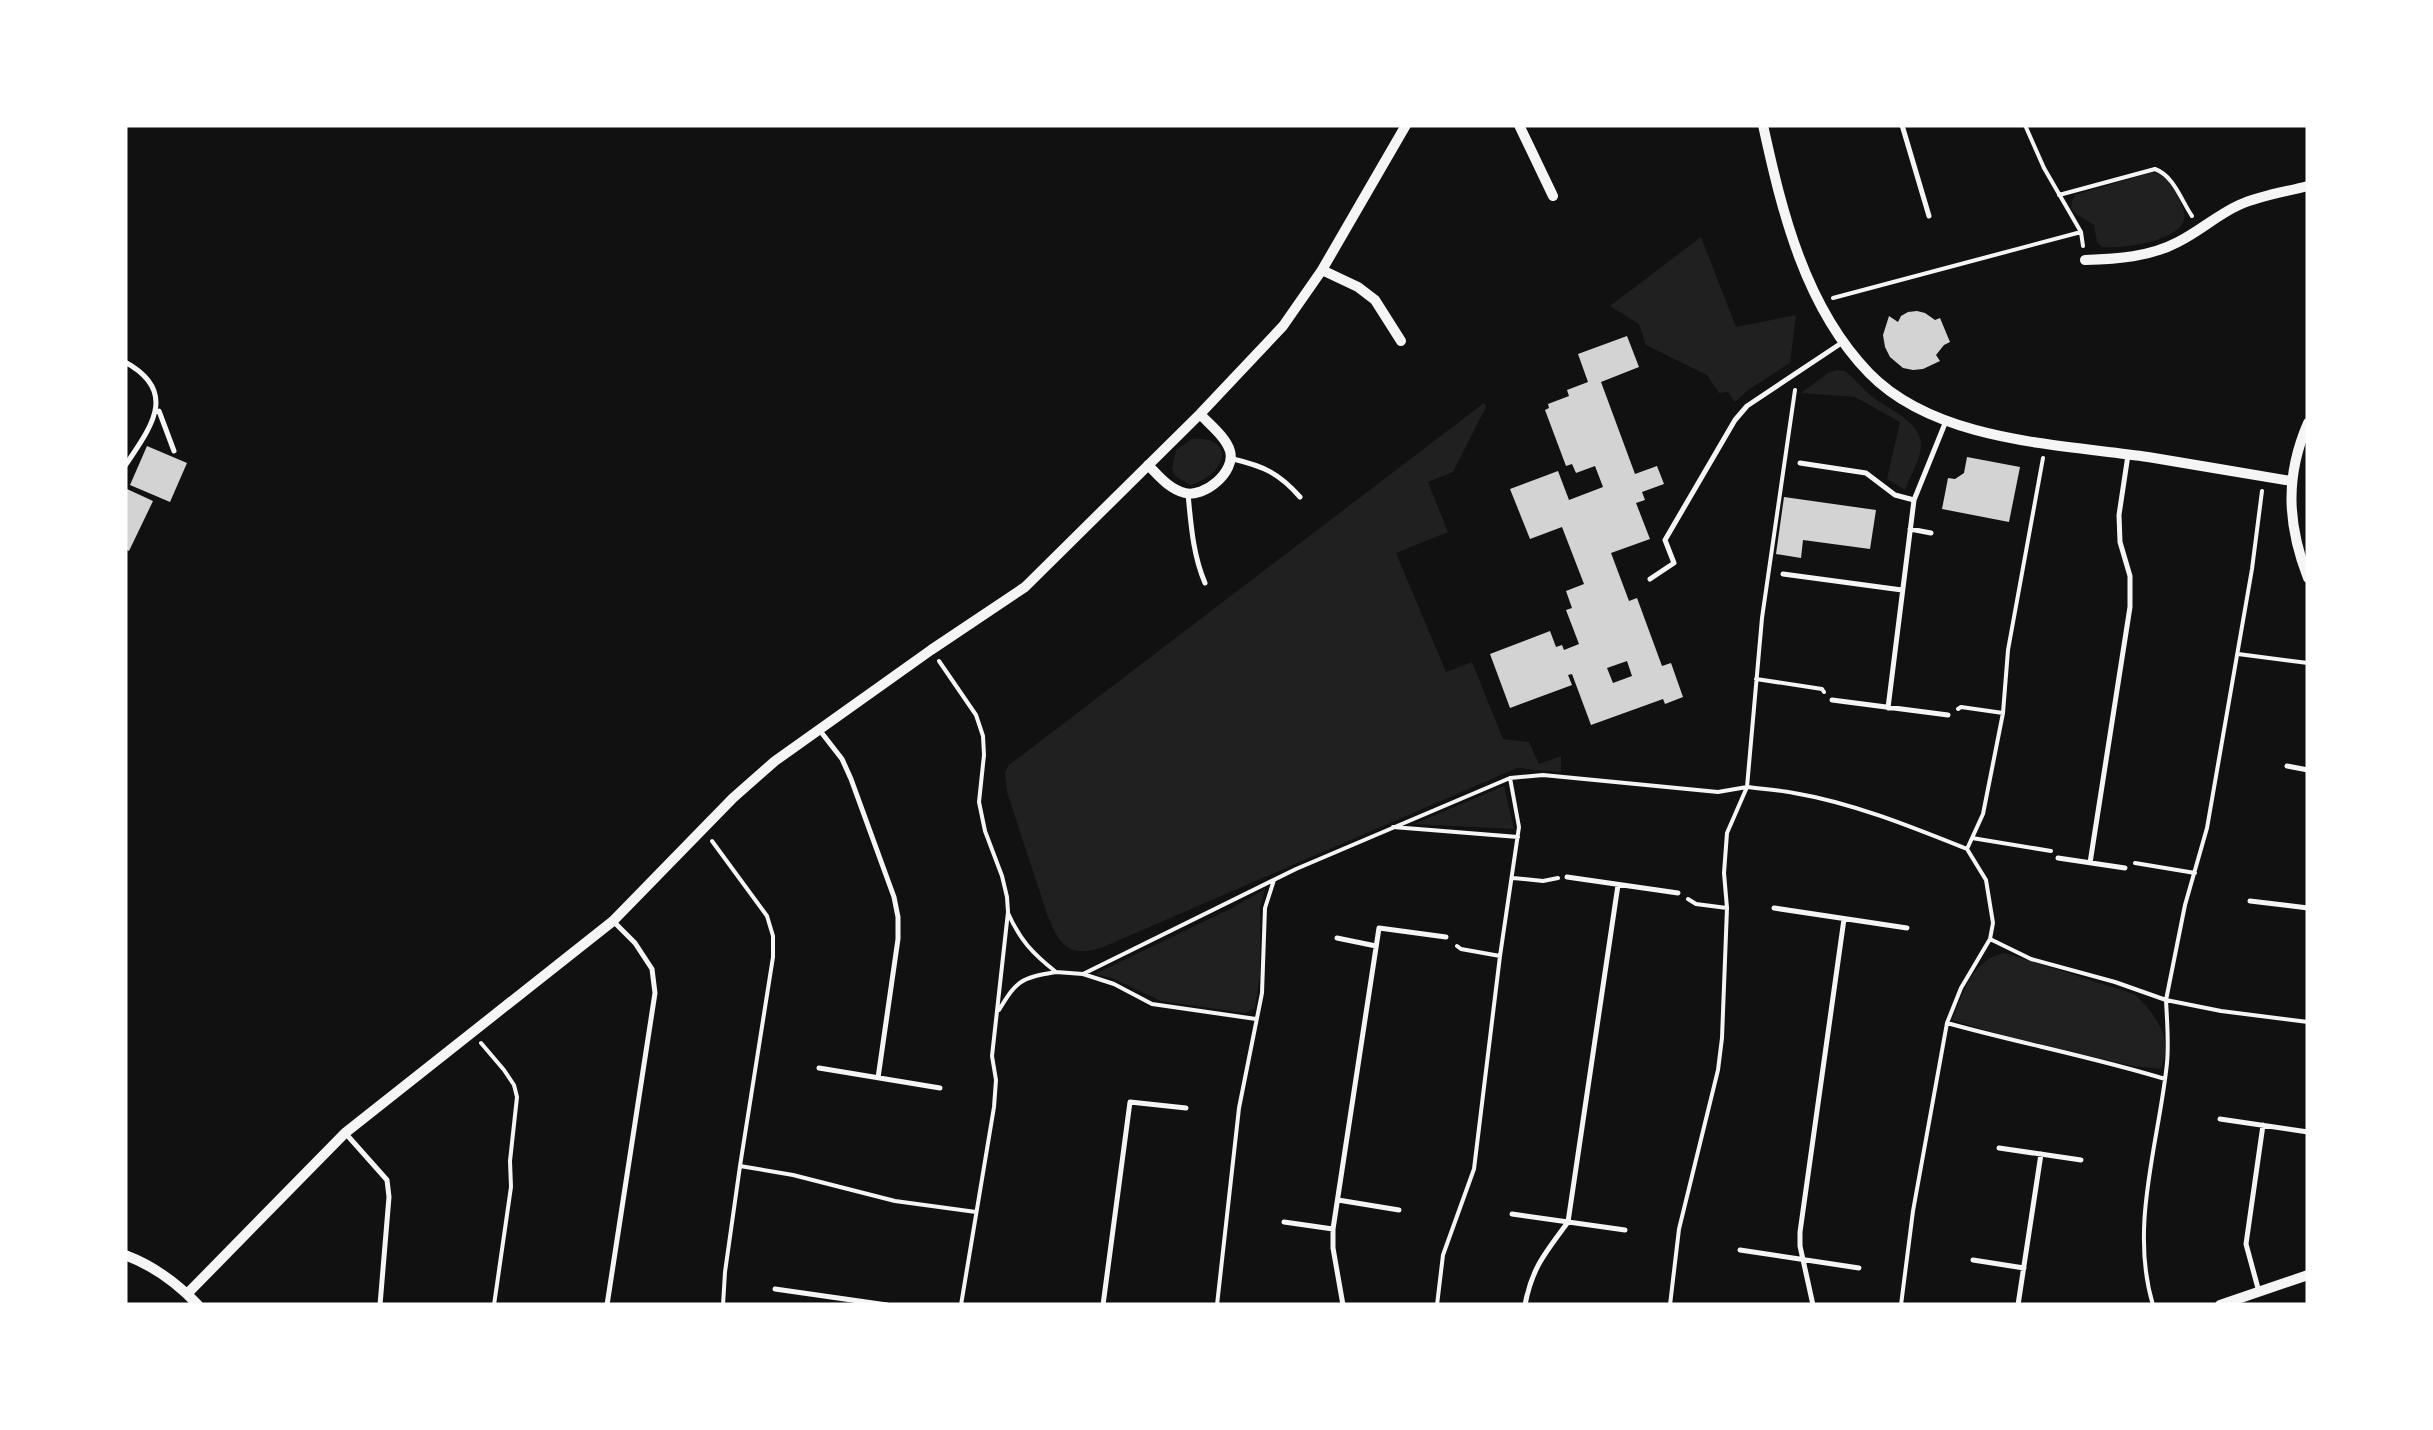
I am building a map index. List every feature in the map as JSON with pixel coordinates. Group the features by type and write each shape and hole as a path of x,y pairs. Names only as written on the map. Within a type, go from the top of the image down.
{"street":[{"path":"188,1294 344,1133 614,922 732,798 819,730 1025,587 1283,326 1322,270 1406,125"},
{"path":"1519,125 1554,196"},
{"path":"1763,125 1789,224 1820,304 1843,342 1872,376 1905,401 1946,421 1982,431 2291,481"},
{"path":"2086,260 2146,254 2178,243 2244,202 2308,186"},
{"path":"1322,270 1358,286 1375,300 1401,341"},
{"path":"1148,464 1168,486 1188,494 1204,491 1220,478 1230,464 1230,452 1200,414"},
{"path":"2308,423 2297,453 2290,506 2308,578"},
{"path":"125,1255 188,1294 198,1305"},
{"path":"2220,1305 2308,1275"}],"lane":[{"path":"1902,125 1929,216"},
{"path":"1650,579 1674,563 1665,540 1735,420 1762,394 1843,342"},
{"path":"125,362 140,370 154,391 174,451"},
{"path":"125,466 148,432 158,408"},
{"path":"1888,708 1914,500 1946,421"},
{"path":"2090,863 2130,608 2130,576 2120,542 2119,515 2128,455"},
{"path":"1230,458 1276,473 1300,497"},
{"path":"1800,462 1866,473 1896,495 1914,500"},
{"path":"1188,494 1192,536 1205,583"},
{"path":"1910,529 1930,533"},
{"path":"1783,574 1902,590"},
{"path":"1832,700 1948,716"},
{"path":"819,730 842,759 851,779 898,917 878,1078"},
{"path":"2287,766 2308,770"},
{"path":"2058,858 2125,868"},
{"path":"1567,877 1678,894"},
{"path":"1525,1305 1539,1262 1568,1222 1618,884"},
{"path":"2250,901 2308,908"},
{"path":"1774,908 1907,928"},
{"path":"1813,1305 1800,1232 1844,919"},
{"path":"607,1305 654,993 652,969 614,922"},
{"path":"1343,1305 1332,1248 1333,1228 1379,928 1446,937"},
{"path":"1337,938 1376,946"},
{"path":"819,1068 940,1088"},
{"path":"1104,1305 1130,1102 1186,1108"},
{"path":"2220,1119 2308,1132"},
{"path":"2259,1292 2246,1244 2263,1125"},
{"path":"344,1133 387,1180 389,1198 380,1305"},
{"path":"1999,1148 2080,1160"},
{"path":"2018,1305 2041,1154"},
{"path":"1338,1200 1399,1210"},
{"path":"1512,1214 1625,1230"},
{"path":"1284,1222 1333,1228"},
{"path":"1740,1250 1859,1268"},
{"path":"1973,1260 2024,1268"},
{"path":"776,1289 841,1302 887,1305"}],"path":[{"path":"2026,125 2080,232 2086,260"},
{"path":"2058,195 2155,169 2169,178 2200,228"},
{"path":"1820,304 2080,232"},
{"path":"1797,372 1756,679 1747,787 1836,803 1967,850 1986,880 1992,910 1990,939 1947,1023 1913,1210 1901,1305"},
{"path":"1967,850 1983,814 2003,712 2008,650 2045,443"},
{"path":"2153,1305 2143,1238 2168,1057 2166,1000 2207,828 2264,476"},
{"path":"931,650 964,694 983,736 979,802 1002,876 1008,912 1020,939 1056,972"},
{"path":"2238,654 2308,663"},
{"path":"1756,679 1822,689 1832,700"},
{"path":"1948,716 1962,707 2003,712"},
{"path":"1083,974 1274,880 1510,778"},
{"path":"1392,827 1518,836"},
{"path":"704,829 767,916 773,957 722,1305"},
{"path":"1972,838 2050,850 2058,858"},
{"path":"2125,868 2132,863 2195,873"},
{"path":"1513,878 1543,881 1567,877"},
{"path":"1217,1305 1239,1108 1264,974 1265,908 1274,880"},
{"path":"1678,894 1696,904 1727,908"},
{"path":"961,1305 994,1107 996,1080 992,1056 1008,912"},
{"path":"1446,937 1461,950 1500,956"},
{"path":"1990,939 2031,959 2166,1000 2308,1022"},
{"path":"996,1014 1013,986 1032,976 1056,972 1083,974 1114,984 1152,1004 1256,1019"},
{"path":"1947,1023 2165,1079"},
{"path":"472,1032 504,1070 518,1098 510,1161 511,1187 494,1305"},
{"path":"740,1166 895,1200 976,1212"}],"shaded area":[{"path":"2153,172 2165,176 2176,193 2183,207 2183,222 2177,230 2153,241 2102,247 2094,225 2071,208 2075,195"},
{"path":"1701,237 1736,327 1796,315 1790,363 1735,402 1728,392 1719,393 1707,375 1646,345 1639,324 1610,306"},
{"path":"1837,370 1845,371 1875,399 1908,421 1919,435 1920,454 1905,490 1887,479 1900,422 1855,397 1801,393"},
{"path":"1484,403 1486,407 1453,472 1428,482 1448,532 1396,553 1446,672 1472,662 1503,739 1529,742 1539,764 1561,756 1561,772 1517,768 1103,947 1082,951 1067,947 1047,914 1007,792 1005,772 1009,765"},
{"path":"1192,439 1216,444 1222,458 1212,474 1190,485 1175,476 1172,468 1176,450"},
{"path":"1504,786 1514,829 1414,824"},
{"path":"1265,889 1260,908 1260,976 1255,1008 1245,1013 1161,1001 1095,974 1232,908"},
{"path":"2005,953 2134,994 2149,1009 2164,1038 2166,1048 2160,1069 2005,1036 1952,1020 1977,969"}],"building":[{"path":"1917,311 1935,320 1940,318 1950,342 1936,355 1940,361 1913,370 1903,368 1890,357 1883,335 1889,316 1898,322 1901,316"},
{"path":"1627,336 1639,367 1601,382 1635,474 1657,466 1664,484 1642,492 1645,500 1636,503 1650,539 1611,553 1629,601 1637,598 1662,666 1671,663 1683,697 1665,704 1663,699 1591,725 1572,674 1568,675 1572,685 1510,708 1490,654 1550,631 1556,647 1562,645 1564,650 1579,644 1566,610 1572,608 1566,591 1584,584 1562,527 1530,539 1510,489 1558,471 1569,500 1603,487 1595,466 1576,473 1572,464 1566,466 1545,410 1548,404 1569,396 1567,390 1588,382 1578,354","holes":["1627,661 1632,676 1613,683 1607,668"]},
{"path":"147,446 187,463 170,502 130,485"},
{"path":"1967,457 2020,467 2009,522 1942,509 1948,478 1955,479 1964,473"},
{"path":"127,489 153,501 129,551 125,549"},
{"path":"1784,497 1876,510 1870,549 1803,540 1801,558 1776,554"}]}
